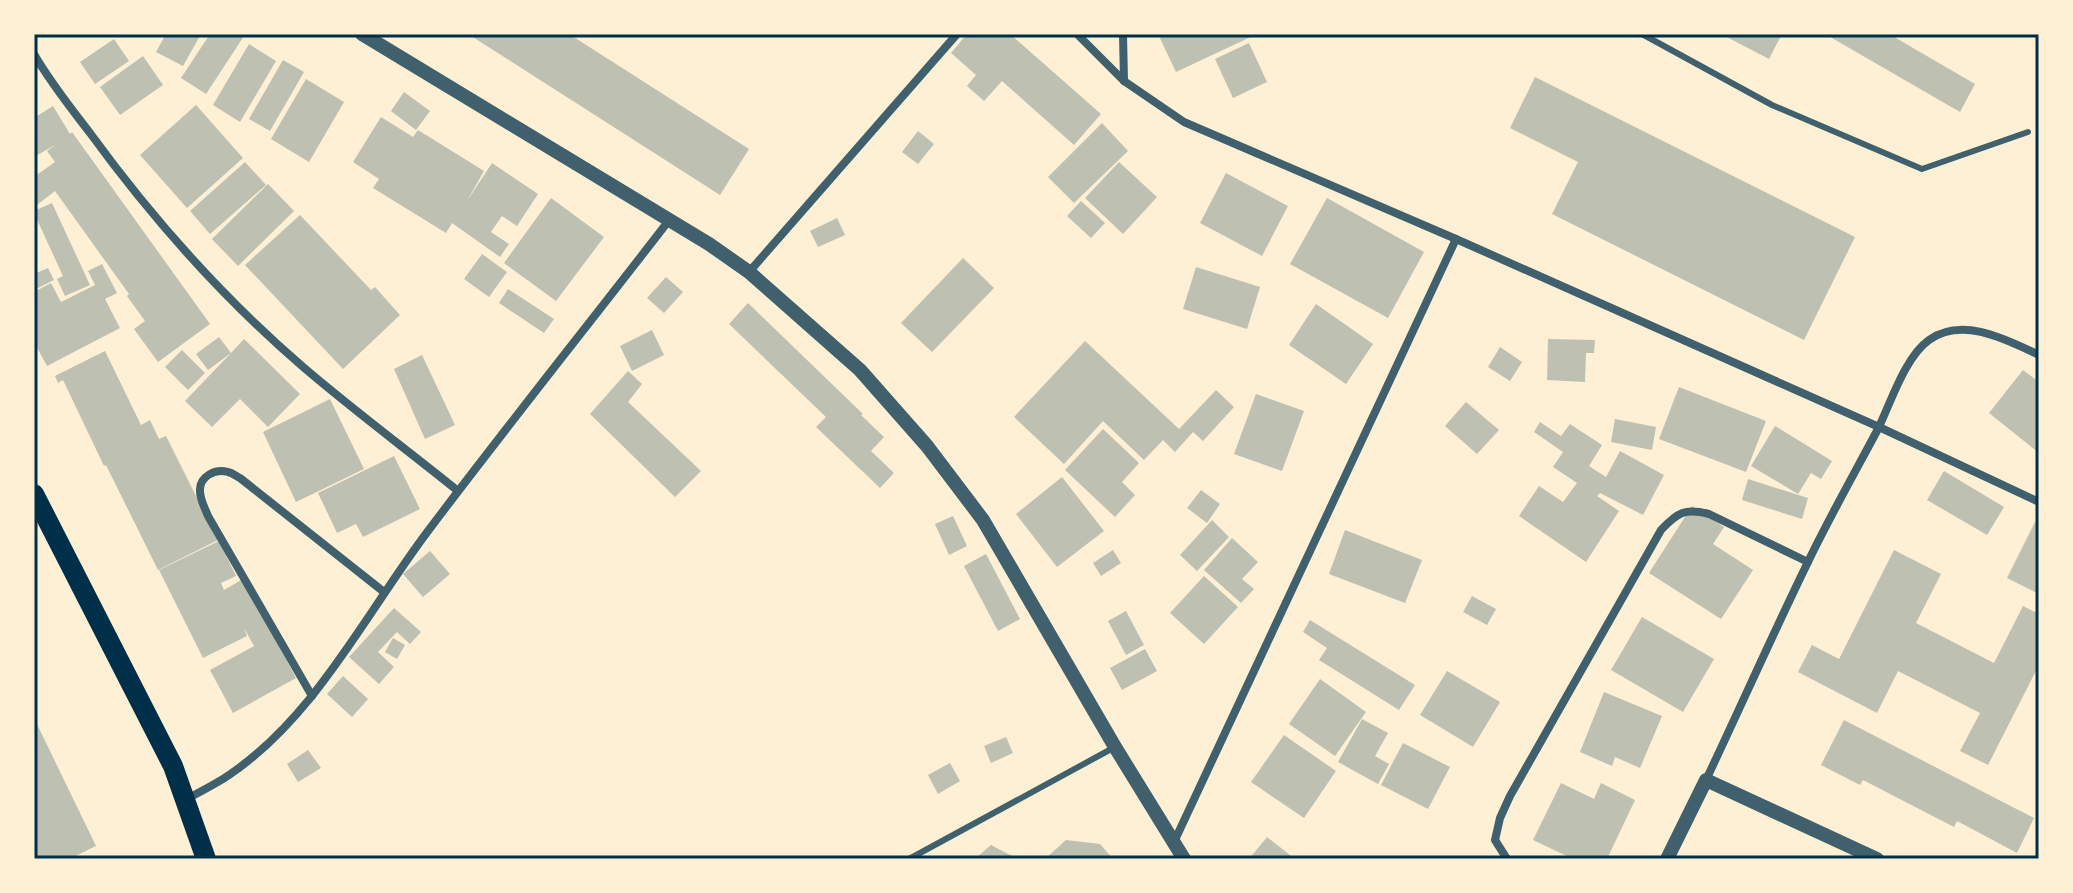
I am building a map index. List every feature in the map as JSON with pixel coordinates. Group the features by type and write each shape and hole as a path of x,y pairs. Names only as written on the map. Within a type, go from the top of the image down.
{"main road":[{"path":"34,494 173,766 206,859"}],"street":[{"path":"362,34 709,244 749,272 860,370 936,458 983,520 1184,859"},
{"path":"749,272 957,34"},
{"path":"1077,34 1124,81 1184,122 1456,239 1879,427 2039,502"},
{"path":"1123,34 1124,81"},
{"path":"34,54 113,166 169,235 301,365 458,491"},
{"path":"185,801 230,775 276,735 312,696 458,491 670,219"},
{"path":"1174,842 1456,239"},
{"path":"1667,859 1808,562 1913,356 1929,340 1959,330 1994,334 2039,355"},
{"path":"312,696 208,516 199,486 204,478 226,470 240,478 384,592"},
{"path":"1507,859 1495,840 1510,796 1661,530 1672,519 1693,510 1709,514 1808,562"},
{"path":"1706,780 1877,859"}],"lane":[{"path":"1642,34 1772,105 1922,169 2028,132"},
{"path":"909,859 1115,747"}],"building":[{"path":"166,34 201,34 183,66 156,52"},
{"path":"210,34 244,36 206,94 181,78"},
{"path":"468,34 569,34 749,149 720,195"},
{"path":"967,34 1010,34 1101,114 1074,145 1002,81 984,101 967,86 976,75 951,53"},
{"path":"1158,34 1257,34 1176,72"},
{"path":"1721,34 1782,34 1769,59"},
{"path":"1825,34 1889,34 1975,84 1960,112"},
{"path":"114,39 129,61 95,84 80,62"},
{"path":"1249,43 1267,82 1233,98 1215,59"},
{"path":"249,44 276,61 240,122 213,105"},
{"path":"143,56 163,85 120,115 100,87"},
{"path":"283,60 304,72 270,131 249,119"},
{"path":"1535,77 1855,237 1804,340 1552,214 1578,162 1510,128"},
{"path":"306,79 344,102 309,162 271,139"},
{"path":"404,92 430,111 416,130 391,111"},
{"path":"196,105 243,158 187,208 140,155"},
{"path":"53,106 70,134 72,132 210,324 158,362 134,329 145,321 127,296 129,294 55,191 37,205 34,201 34,177 55,162 47,151 55,145 34,157 34,118"},
{"path":"381,117 413,137 418,130 484,171 467,201 492,163 538,194 517,226 502,216 491,232 509,244 500,257 452,223 446,233 373,188 379,179 353,162"},
{"path":"1102,123 1128,151 1074,203 1048,177"},
{"path":"918,131 934,144 918,164 902,152"},
{"path":"245,162 266,185 210,234 190,211"},
{"path":"1119,162 1157,197 1123,234 1085,198"},
{"path":"1226,173 1288,206 1262,256 1200,223"},
{"path":"268,184 294,211 238,266 212,239"},
{"path":"551,198 604,237 556,301 504,263"},
{"path":"1327,198 1424,252 1388,318 1290,264"},
{"path":"1081,201 1105,223 1091,238 1067,216"},
{"path":"52,203 90,285 65,296 57,279 63,276 34,213"},
{"path":"300,215 371,290 375,287 400,315 343,369 245,265"},
{"path":"837,218 845,235 818,247 810,231"},
{"path":"482,254 507,272 489,297 464,279"},
{"path":"963,258 994,288 932,352 901,323"},
{"path":"102,264 117,293 105,299 120,328 47,366 34,342 34,292 51,283 61,302 95,285 88,271"},
{"path":"1196,267 1260,287 1247,329 1183,309"},
{"path":"48,268 54,280 34,290 34,274"},
{"path":"666,277 683,292 664,313 647,298"},
{"path":"508,289 554,319 544,333 499,303"},
{"path":"748,303 884,437 871,451 894,473 880,488 816,427 826,417 729,324"},
{"path":"1316,304 1373,344 1346,384 1289,345"},
{"path":"652,330 664,355 632,371 620,346"},
{"path":"219,337 231,353 208,370 196,354"},
{"path":"244,339 300,394 268,427 240,399 212,427 185,401"},
{"path":"1548,339 1595,340 1594,353 1586,353 1585,382 1547,380"},
{"path":"1085,341 1179,429 1216,390 1234,407 1203,441 1193,432 1175,452 1163,440 1144,460 1103,421 1064,464 1014,417"},
{"path":"1500,347 1522,362 1510,381 1488,367"},
{"path":"182,350 205,373 188,390 165,367"},
{"path":"105,351 141,425 150,420 159,439 166,436 218,540 158,570 63,380 58,383 55,376"},
{"path":"422,355 455,425 425,439 394,369"},
{"path":"2023,370 2039,382 2039,453 1989,413"},
{"path":"628,371 642,384 628,402 701,471 675,497 590,414"},
{"path":"1679,387 1766,421 1746,472 1659,439"},
{"path":"1256,394 1304,411 1282,471 1234,454"},
{"path":"330,399 364,469 296,502 263,432"},
{"path":"1466,402 1499,430 1477,454 1445,426"},
{"path":"1615,419 1656,427 1652,450 1611,442"},
{"path":"1540,422 1561,436 1570,424 1602,445 1589,466 1606,477 1620,451 1664,475 1643,515 1600,493 1597,496 1619,511 1586,562 1519,516 1539,486 1563,502 1577,483 1553,467 1563,452 1534,432"},
{"path":"1775,426 1832,461 1821,479 1811,473 1798,494 1751,466"},
{"path":"1103,429 1139,463 1122,482 1135,495 1115,517 1065,470"},
{"path":"394,456 420,509 363,537 356,524 337,533 318,493"},
{"path":"1944,471 2004,507 1987,535 1927,500"},
{"path":"1062,477 1104,531 1057,567 1016,514"},
{"path":"1748,479 1808,498 1802,519 1742,500"},
{"path":"1201,490 1220,504 1207,523 1187,508"},
{"path":"1692,506 1724,527 1713,544 1753,570 1721,619 1649,573"},
{"path":"953,516 967,546 949,555 935,524"},
{"path":"1212,520 1229,537 1197,571 1180,555"},
{"path":"2035,522 2039,524 2039,594 2007,578"},
{"path":"1345,530 1422,560 1405,603 1329,574"},
{"path":"1232,538 1258,562 1242,579 1254,589 1241,603 1204,570"},
{"path":"219,541 236,576 221,583 224,590 243,579 296,678 233,713 210,670 254,646 244,628 247,636 203,658 159,570"},
{"path":"1113,550 1121,563 1101,576 1093,563"},
{"path":"1894,550 1941,574 1916,623 1994,663 2023,606 2039,614 2039,665 1988,765 1960,751 1980,713 1898,671 1877,713 1798,672 1812,645 1839,659"},
{"path":"430,551 450,574 423,597 403,574"},
{"path":"986,554 1020,619 998,631 964,566"},
{"path":"1204,576 1238,607 1204,644 1170,613"},
{"path":"1472,596 1496,609 1487,625 1463,612"},
{"path":"394,608 421,632 410,644 397,632 378,652 394,667 379,684 349,657"},
{"path":"1126,611 1144,645 1126,655 1108,621"},
{"path":"1642,617 1714,659 1683,712 1611,670"},
{"path":"1310,620 1415,685 1399,710 1319,660 1327,648 1303,632"},
{"path":"393,638 405,645 397,659 385,652"},
{"path":"1145,649 1157,671 1122,690 1110,668"},
{"path":"1447,671 1500,702 1473,747 1420,715"},
{"path":"343,676 368,699 352,717 327,694"},
{"path":"1320,679 1366,712 1335,756 1289,724"},
{"path":"1604,692 1662,716 1640,768 1615,757 1612,766 1580,752"},
{"path":"34,718 96,846 69,859 34,859"},
{"path":"1362,719 1388,733 1375,756 1389,764 1378,784 1338,762"},
{"path":"1844,720 2034,818 2017,853 1957,821 1954,827 1863,780 1860,785 1821,765"},
{"path":"1284,735 1336,771 1304,818 1251,782"},
{"path":"1006,737 1013,753 991,763 984,746"},
{"path":"1403,743 1450,767 1428,809 1381,785"},
{"path":"308,750 321,768 298,782 287,764"},
{"path":"950,763 960,781 938,794 928,775"},
{"path":"1561,783 1594,799 1601,783 1635,800 1607,859 1573,859 1533,840"},
{"path":"1267,837 1295,859 1249,859"},
{"path":"1066,840 1100,844 1113,859 1045,859"},
{"path":"991,845 1018,859 975,859"}]}
